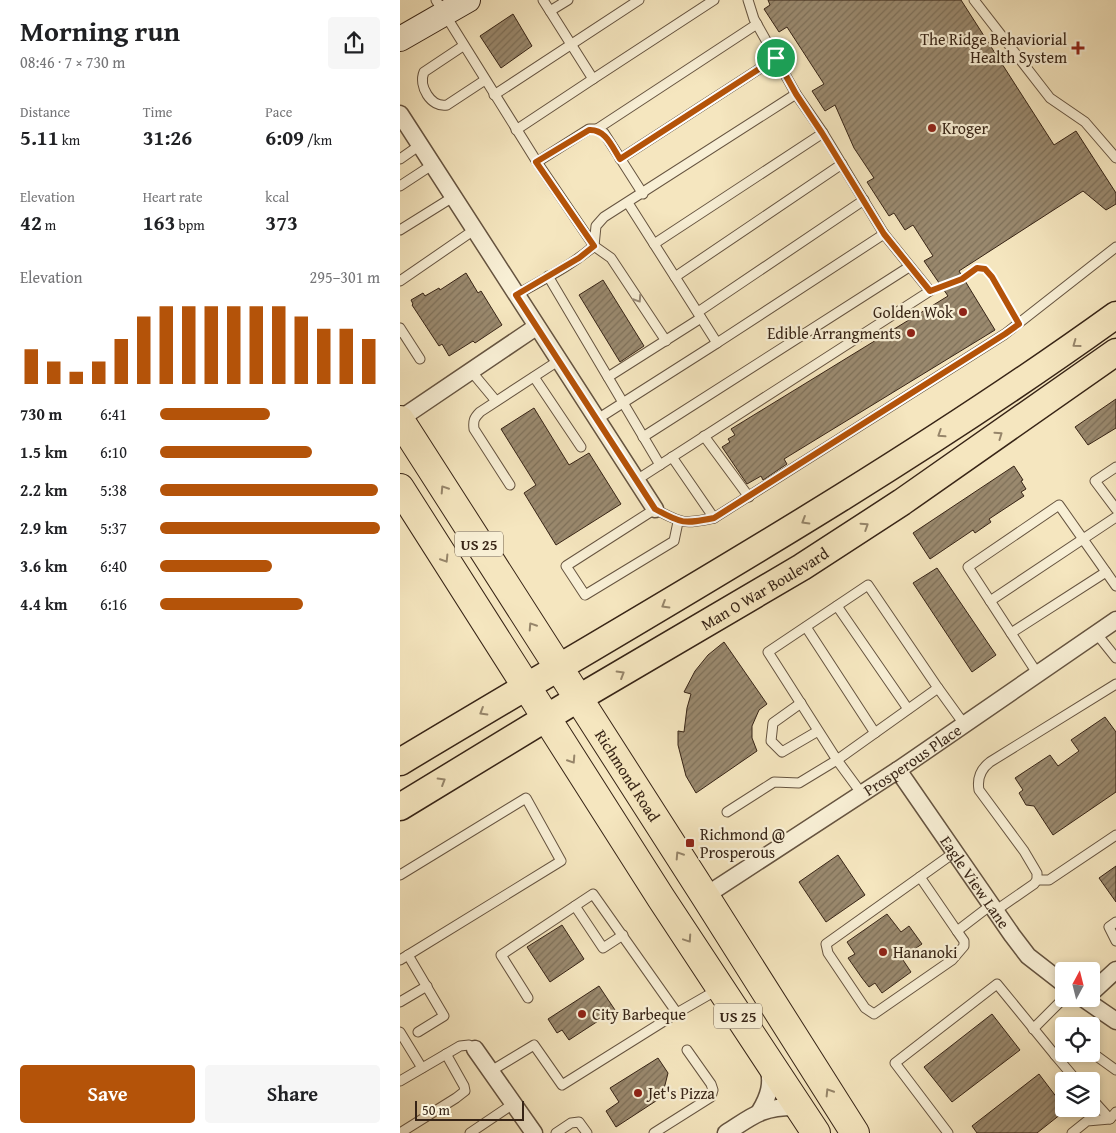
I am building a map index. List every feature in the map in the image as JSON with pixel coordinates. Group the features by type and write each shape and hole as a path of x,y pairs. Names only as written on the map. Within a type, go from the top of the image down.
{"highway":[{"name":"Richmond Road","path":"400,420 579,698 854,1133"},
{"name":"US 25","path":"400,488 546,719 766,1060 810,1124"}],"main road":[{"path":"400,762 832,505 1032,374 1116,315"},
{"name":"Man O War Boulevard","path":"400,807 579,698 794,572 910,496 1116,352"}],"street":[{"path":"400,39 440,7 468,0"},
{"path":"400,114 635,481 655,509"},
{"path":"400,420 536,327"},
{"name":"Prosperous Place","path":"705,896 898,770 1116,620"},
{"name":"Eagle View Lane","path":"898,770 1028,956 1055,977"},
{"path":"1100,985 1116,970"},
{"path":"1097,1008 1116,1021"},
{"path":"475,1049 534,1133"},
{"path":"760,1111 767,1100 771,1078 766,1060"},
{"path":"726,1133 760,1111 772,1107 794,1107 810,1124"}],"lane":[{"path":"543,0 593,79"},
{"path":"550,12 568,0"},
{"path":"494,95 639,0"},
{"path":"516,130 714,0"},
{"path":"974,0 1050,98 1085,122 1116,158"},
{"path":"635,481 930,291 884,234 842,164 796,94 757,24 750,1"},
{"path":"440,7 536,162 594,246 611,258 666,341"},
{"path":"536,162 589,130 597,129 757,24"},
{"path":"463,46 424,72 422,86 435,105 441,106 447,105 485,80"},
{"path":"620,159 776,58"},
{"path":"516,295 579,258 594,246 596,226 604,217 643,194 796,94"},
{"path":"597,129 604,133 643,194"},
{"path":"654,244 822,133"},
{"path":"400,159 420,145"},
{"path":"400,186 432,164"},
{"path":"675,277 842,164"},
{"path":"400,230 453,197"},
{"path":"608,378 666,341 864,200"},
{"path":"628,203 718,344"},
{"path":"400,281 474,230"},
{"path":"596,420 622,402 718,344 884,234"},
{"path":"678,522 674,541 585,595 566,566 655,509 678,522 694,522 714,518 1005,334 1116,248"},
{"path":"643,437 909,267"},
{"path":"548,276 660,465"},
{"path":"400,328 420,359"},
{"path":"510,485 474,429 473,422 475,417 496,401 558,361"},
{"path":"471,371 496,401"},
{"path":"534,376 582,448"},
{"path":"704,436 749,497"},
{"path":"672,457 714,518"},
{"path":"1116,467 1095,481 1116,509"},
{"path":"1037,673 968,567 1060,505 1116,586"},
{"path":"990,601 1116,517"},
{"path":"1011,633 1106,572"},
{"path":"862,794 837,760 768,652 868,585 964,724"},
{"path":"837,606 908,709"},
{"path":"806,627 875,733"},
{"path":"1096,633 1116,658"},
{"path":"957,931 1034,884 1037,880 1037,873 1024,851 979,790 978,780 985,766 1116,684"},
{"path":"728,812 774,782 798,783 837,760 938,688"},
{"path":"801,703 773,723 771,741 782,752 818,731"},
{"path":"400,875 526,798 561,861 404,958 426,986 444,1016 418,1032"},
{"path":"1037,880 1048,880 1116,835"},
{"path":"920,877 964,941 964,946 952,960 874,1014 865,1008 828,953 826,944 955,852"},
{"path":"528,998 501,955 593,894 677,1013"},
{"path":"575,906 603,948 623,936"},
{"path":"1116,922 1109,927 1116,941"},
{"path":"948,1133 895,1064 997,984 1055,1055"},
{"path":"400,1002 426,986"},
{"path":"491,1071 534,1045 562,1085 677,1013 721,989"},
{"path":"1033,1029 1055,1007"},
{"path":"400,1032 422,1068"},
{"path":"400,1081 460,1046 469,1046 475,1049"},
{"path":"654,1133 711,1097 713,1090 710,1084 687,1050"},
{"path":"400,1133 465,1091 446,1054"},
{"path":"1100,1058 1116,1070"},
{"path":"1061,1062 1069,1072"},
{"path":"470,1133 514,1104"},
{"path":"1100,1105 1113,1116"},
{"path":"1072,1133 1087,1121 1113,1116"},
{"path":"556,1133 571,1123 579,1122 587,1133"}],"path":[{"path":"930,291 962,279 977,268 985,269 1019,324"}],"building":[{"path":"768,0 961,0 1054,145 1076,131 1116,193 1116,204 1106,210 1083,191 959,271 995,330 784,459 787,464 763,480 761,476 747,484 722,447 730,442 728,439 735,435 731,429 948,296 924,261 933,256 913,225 905,230 894,213 889,216 867,182 874,178 854,148 835,105 825,111 812,91 824,84 787,27 779,32 764,9 770,5"},
{"path":"513,14 532,46 501,68 480,36"},
{"path":"466,273 478,293 481,291 502,325 475,343 473,341 449,356 442,344 439,346 412,305 411,300 423,293 425,296 439,288 440,290"},
{"path":"603,280 644,346 620,362 579,295"},
{"path":"1116,399 1116,428 1088,445 1075,427"},
{"path":"534,408 569,465 589,453 621,504 556,545 524,493 536,485 501,429"},
{"path":"1014,466 1023,480 1021,481 1026,489 1021,492 1024,496 989,519 991,522 975,533 973,530 930,559 913,533"},
{"path":"937,568 996,655 972,672 913,583"},
{"path":"724,642 767,704 759,710 752,726 752,738 757,751 696,793 686,776 678,745 678,731 684,732 691,694 684,692 695,671 708,655"},
{"path":"1105,717 1116,732 1116,792 1053,835 1034,806 1026,805 1019,793 1023,790 1015,778 1050,755 1058,766 1079,751 1071,740"},
{"path":"838,855 865,895 826,922 799,882"},
{"path":"1116,866 1116,902 1099,878"},
{"path":"887,914 901,932 909,926 922,944 916,948 917,951 903,960 911,972 882,993 875,983 869,987 848,958 855,954 847,942"},
{"path":"562,925 584,959 550,982 527,947"},
{"name":"City Barbeque","path":"599,986 615,1010 569,1040 562,1030 557,1033 548,1019"},
{"path":"992,1014 1020,1050 952,1102 924,1067"},
{"name":"Jet's Pizza","path":"658,1058 668,1073 662,1097 616,1127 606,1111 619,1102 610,1088"},
{"path":"1039,1074 1055,1095 1055,1117 1057,1117 1037,1133 977,1133 972,1126"}],"place":[{"name":"The Ridge Behaviorial Health System","path":"1078,48"},
{"name":"Kroger","path":"932,128"},
{"name":"Golden Wok","path":"963,312"},
{"name":"Edible Arrangments","path":"911,333"},
{"name":"Richmond @ Prosperous","path":"690,843"},
{"name":"Hananoki","path":"883,952"},
{"name":"City Barbeque","path":"582,1014"},
{"name":"Jet's Pizza","path":"638,1093"}],"route":[{"path":"776,58 796,94 842,164 884,234 930,291 962,279 977,268 985,269 992,277 1019,324 714,518 694,522 678,522 655,509 635,481 516,295 579,258 594,246 536,162 589,130 597,129 604,133 620,159 776,58"}]}
